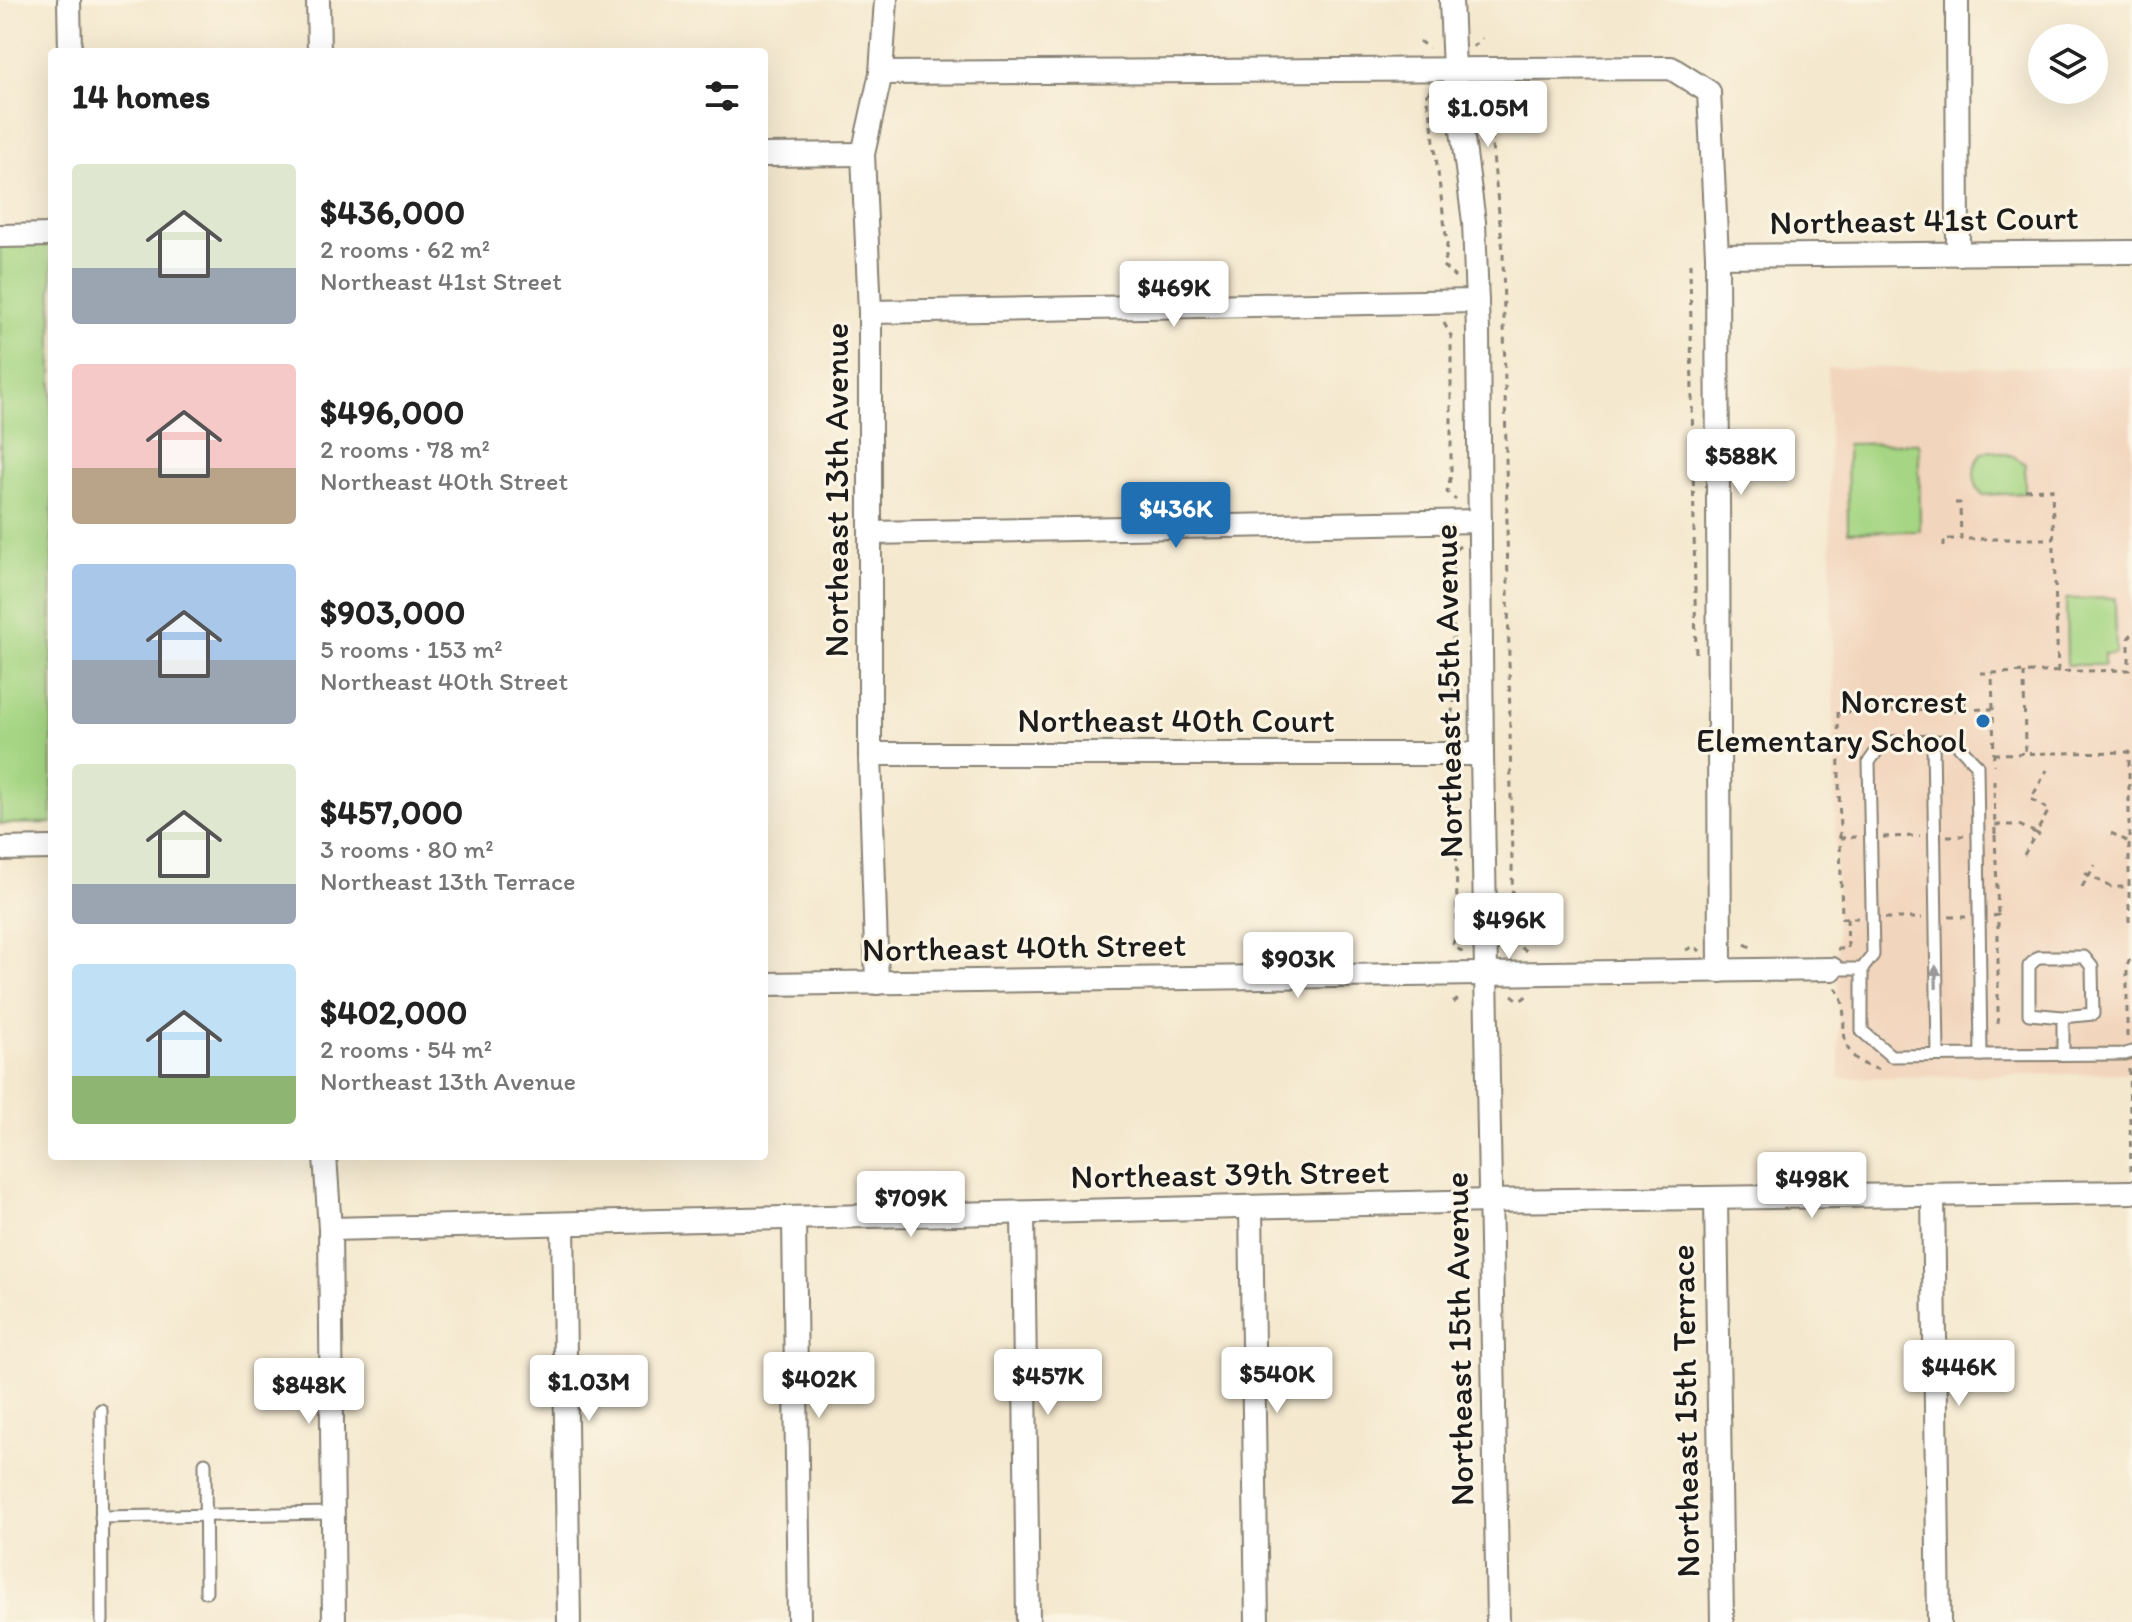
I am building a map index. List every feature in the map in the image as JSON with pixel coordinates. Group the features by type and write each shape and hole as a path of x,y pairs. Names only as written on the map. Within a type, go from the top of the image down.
{"street":[{"path":"69,0 70,48"},
{"path":"318,0 319,48"},
{"name":"Northeast 13th Avenue","path":"877,983 870,754 870,312 863,154 881,73 886,0"},
{"name":"Northeast 15th Avenue","path":"1451,0 1454,70 1474,222 1467,301 1473,754 1486,974 1498,1622"},
{"path":"1957,0 1958,254"},
{"path":"881,73 1671,68 1709,92 1717,256 1720,971"},
{"path":"768,155 863,154"},
{"path":"0,236 48,235"},
{"name":"Northeast 41st Court","path":"1717,256 2132,252"},
{"path":"870,312 1467,301"},
{"path":"870,533 1471,521"},
{"name":"Northeast 40th Court","path":"870,754 1473,754"},
{"path":"0,849 48,848"},
{"name":"Northeast 40th Street","path":"768,984 1832,969"},
{"path":"325,1160 330,1229 334,1622"},
{"name":"Northeast 39th Street","path":"330,1229 1490,1201 2132,1192"},
{"path":"1933,1195 1939,1622"},
{"name":"Northeast 15th Terrace","path":"1716,1198 1722,1622"},
{"path":"1251,1208 1257,1622"},
{"path":"1023,1213 1028,1622"},
{"path":"794,1219 799,1622"},
{"path":"563,1224 569,1622"}],"lane":[{"path":"1933,741 1938,1055"},
{"path":"1981,1055 1977,765 1954,741 1883,742 1869,762 1873,955 1862,969 1862,1031 1891,1056 2125,1054 2132,1052"},
{"path":"2038,957 2084,957 2092,967 2093,1014 2063,1017 2029,1014 2029,966 2038,957"},
{"name":"Northeast 40th Street","path":"1832,969 1862,969"},
{"path":"2063,1017 2063,1054"},
{"path":"101,1410 102,1622"},
{"path":"205,1463 206,1592"},
{"path":"101,1517 333,1513"}],"path":[{"path":"1467,957 1453,944 1457,932 1456,795 1450,777 1473,754 1463,730 1450,717 1454,705 1450,554 1464,543 1471,521 1461,503 1447,492 1451,475 1451,336 1443,323 1467,301 1456,278 1442,265 1447,244 1430,109 1425,97 1482,38"},
{"path":"1419,41 1487,98 1503,251 1513,923 1518,945"},
{"path":"1690,263 1696,661"},
{"path":"2025,490 2052,489 2058,672"},
{"path":"1955,503 1960,503 1961,539"},
{"path":"1944,547 1944,539 2054,539"},
{"path":"2048,590 2056,590"},
{"path":"1980,673 2130,670 2129,637 2132,634"},
{"path":"2024,672 2025,753"},
{"path":"1992,673 1993,709"},
{"path":"1964,699 1965,710"},
{"path":"1993,754 2039,756 2130,752"},
{"path":"2124,757 2130,752"},
{"path":"2130,752 2127,792 2131,859 2129,922 2132,925"},
{"path":"2024,855 2049,810 2031,799 2047,770"},
{"path":"1995,825 2019,825 2038,834"},
{"path":"2111,833 2129,842"},
{"path":"1847,918 1842,918 1840,838 1871,837 1995,835 1998,915"},
{"path":"2082,887 2095,865"},
{"path":"2087,874 2111,887 2129,887"}],"shaded area":[{"name":"Norcrest Elementary School","path":"2132,367 2132,1073 1839,1078 1828,368"}],"green space":[{"path":"48,239 48,823 0,824 0,240"},
{"path":"1919,443 1920,531 1848,532 1847,444"},
{"path":"1990,450 2013,456 2025,464 2025,493 1983,495 1976,485 1975,469 1982,453"},
{"path":"2115,598 2116,654 2104,654 2104,665 2067,665 2066,599"}],"place":[{"name":"Norcrest Elementary School","path":"1983,721"}]}
